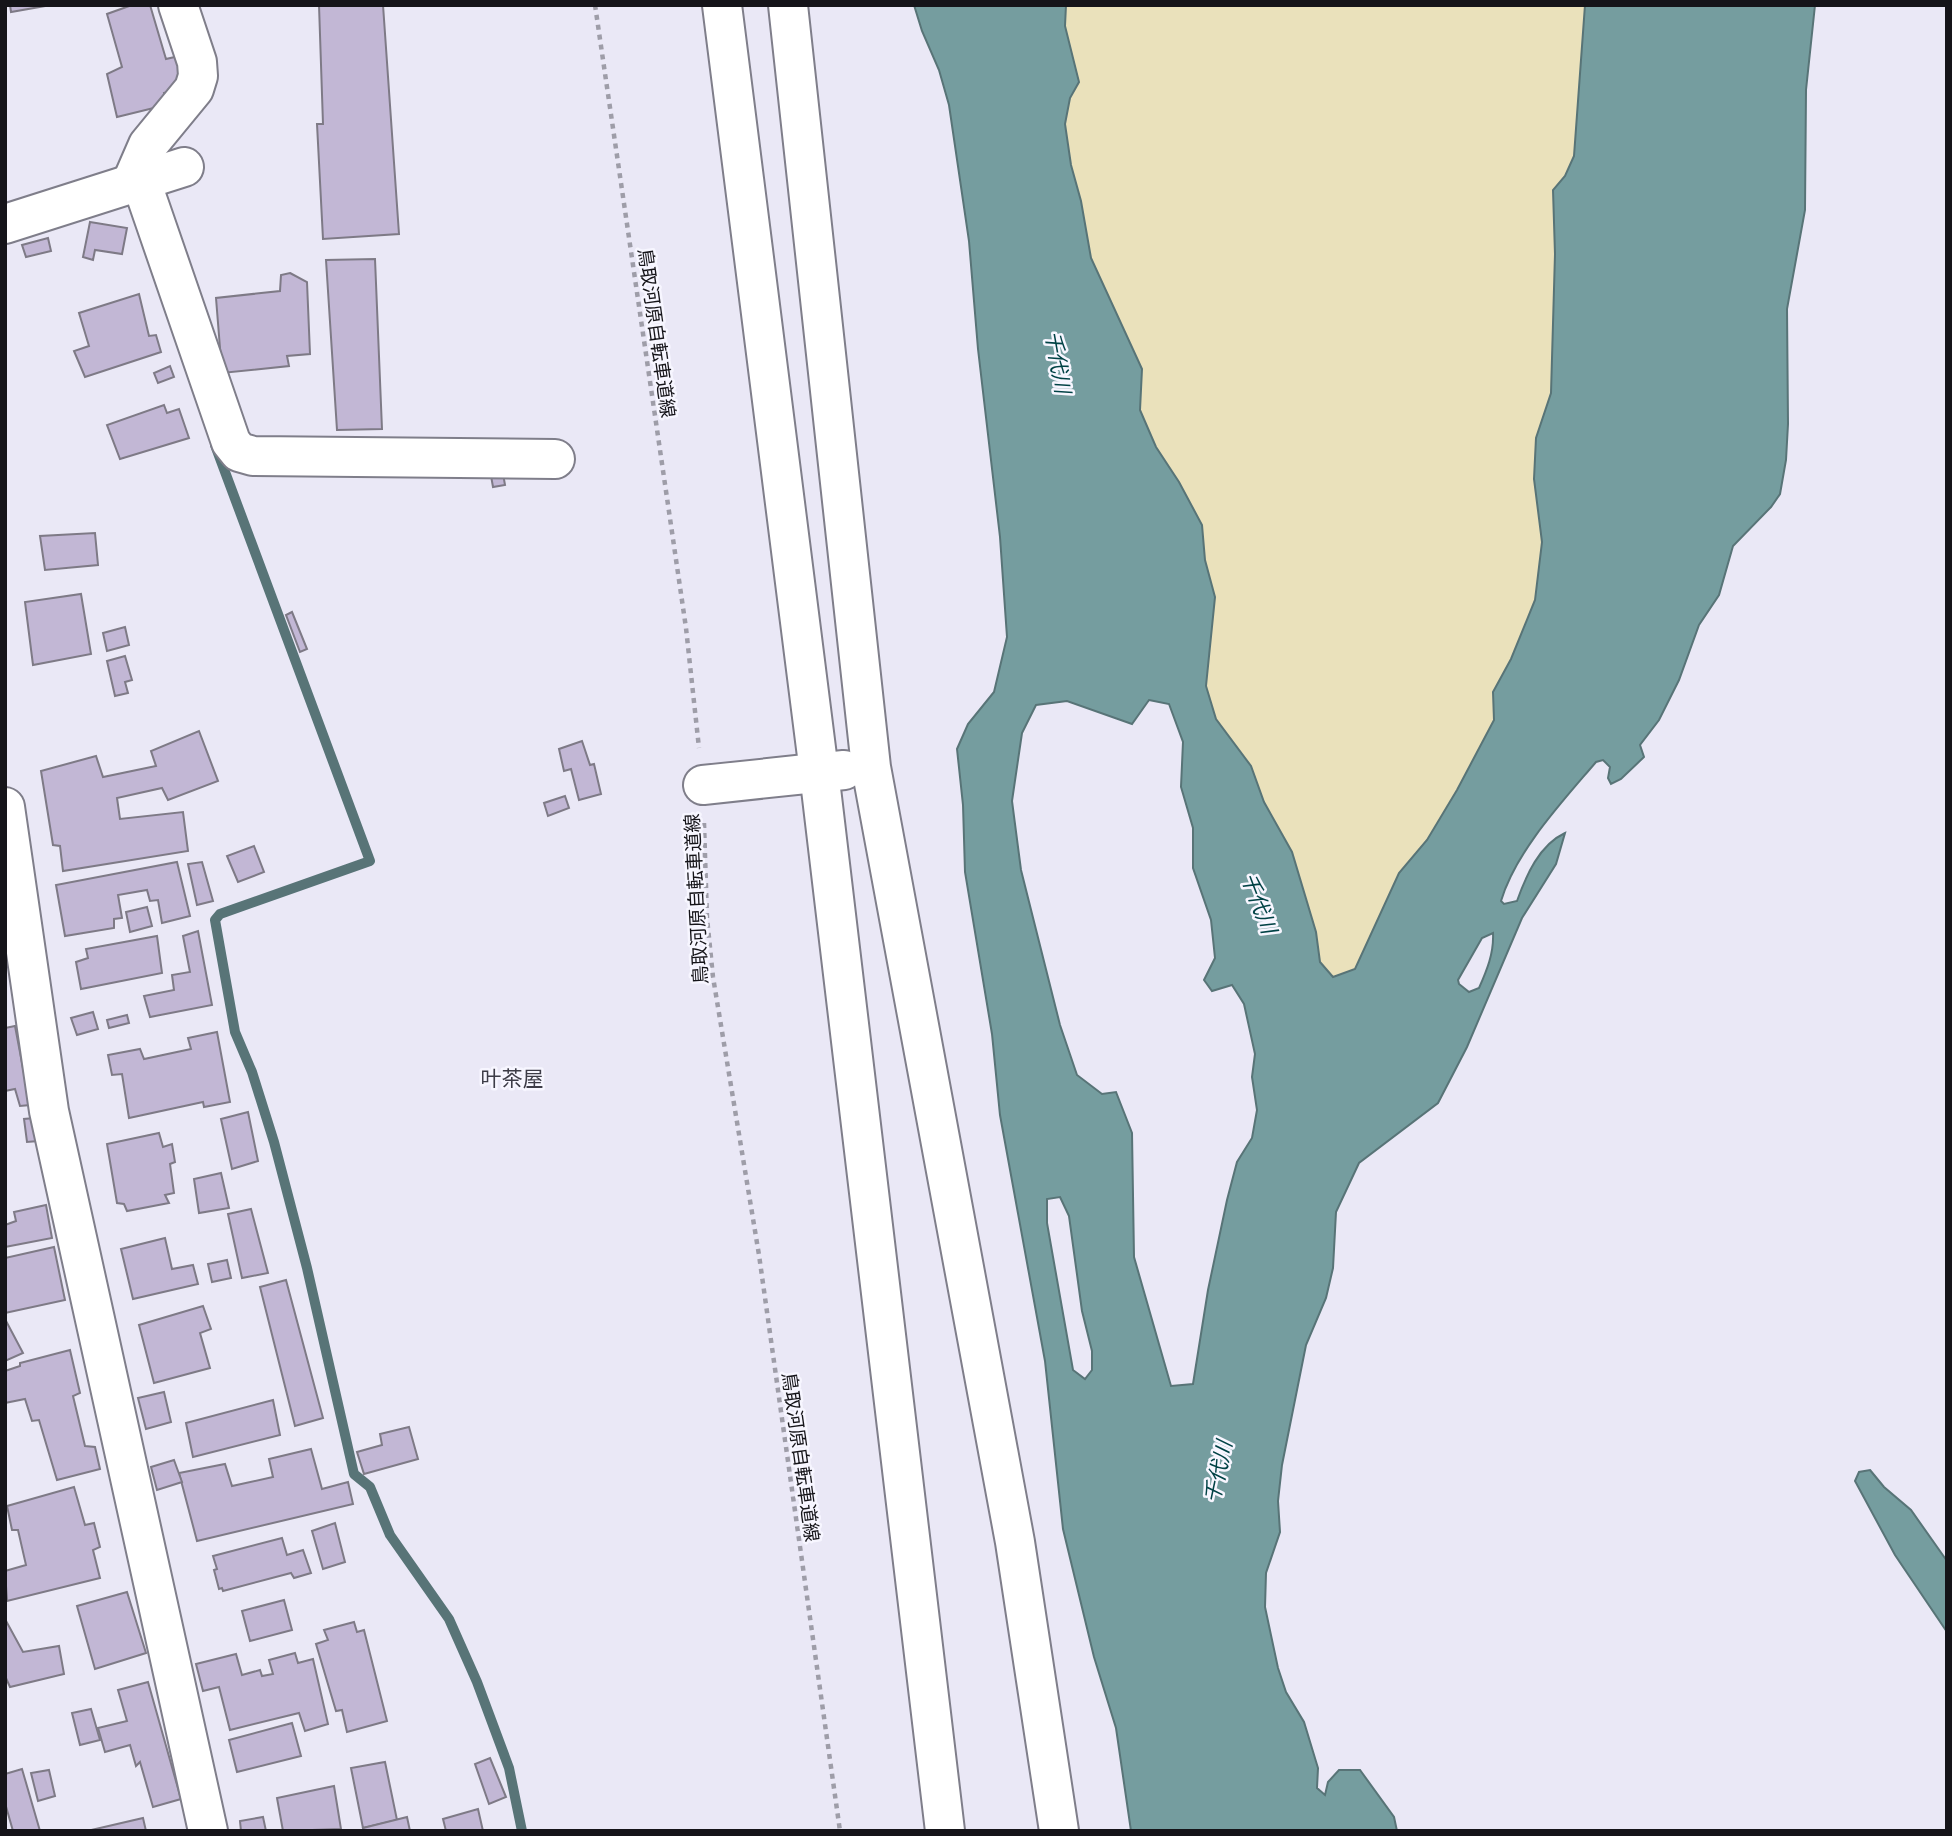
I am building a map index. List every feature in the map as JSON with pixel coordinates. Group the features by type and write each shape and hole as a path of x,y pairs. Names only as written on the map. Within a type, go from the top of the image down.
{"street":[{"path":"178,5 197,62 198,76 194,89 148,145 136,183 231,442 239,453 253,456 555,459"},
{"path":"722,5 819,772 945,1831"},
{"path":"788,5 871,767 1015,1542 1059,1831"},
{"path":"5,224 184,167"},
{"path":"703,785 871,767"},
{"path":"5,807 49,1111 208,1831"}],"path":[{"name":"鳥取河原自転車道線","path":"595,5 685,628 703,785 707,918 713,977 759,1255 840,1831"}],"sand":[{"path":"1066,5 1585,5 1574,156 1565,176 1553,190 1555,254 1551,393 1536,438 1534,479 1542,542 1535,600 1511,659 1493,692 1494,720 1457,790 1427,840 1399,873 1355,969 1333,977 1320,962 1316,932 1292,852 1264,802 1251,766 1216,719 1206,686 1215,597 1205,560 1202,525 1156,447 1140,410 1142,369 1091,258 1064,124 1070,98 1079,82 1065,26"}],"water":[{"name":"千代川","path":"914,5 1066,5 1065,26 1079,82 1070,98 1065,124 1091,258 1142,369 1140,410 1156,447 1202,525 1205,560 1215,597 1206,686 1216,719 1251,766 1264,802 1292,852 1316,932 1320,962 1333,977 1355,969 1399,873 1427,840 1457,790 1494,720 1493,692 1511,659 1535,600 1542,542 1534,479 1536,438 1551,393 1555,254 1553,190 1565,176 1574,156 1585,5 1815,5 1806,90 1805,210 1787,309 1788,424 1786,460 1780,494 1733,546 1719,595 1699,625 1679,680 1659,720 1640,745 1644,757 1621,779 1611,784 1608,778 1610,767 1603,760 1596,762 1541,828 1517,864 1501,901 1504,904 1517,901 1529,872 1541,853 1565,833 1556,864 1522,918 1467,1047 1438,1103 1359,1163 1336,1212 1333,1268 1326,1298 1306,1345 1282,1465 1278,1501 1280,1532 1266,1573 1265,1607 1278,1668 1286,1692 1304,1722 1318,1768 1317,1788 1325,1795 1328,1782 1339,1770 1360,1770 1394,1817 1397,1831 1131,1831 1116,1728 1094,1657 1063,1529 1045,1361 1000,1115 992,1034 965,872 963,805 957,749 968,724 994,692 1007,637 1000,537 978,349 969,241 949,105 939,70","holes":["1149,700 1169,704 1183,742 1181,787 1193,828 1193,868 1211,920 1215,958 1204,980 1212,991 1232,985 1244,1004 1255,1054 1252,1077 1257,1110 1252,1138 1237,1162 1227,1200 1208,1290 1193,1384 1171,1386 1134,1257 1132,1133 1116,1092 1102,1094 1077,1075 1060,1025 1021,870 1012,801 1022,733 1036,705 1067,701 1132,724","1493,933 1485,975 1479,988 1469,992 1458,980 1482,938","1060,1197 1069,1216 1082,1311 1092,1351 1092,1370 1085,1379 1073,1370 1047,1223 1047,1199"]},
{"path":"1870,1470 1884,1487 1911,1510 1947,1561 1947,1632 1895,1555 1855,1481 1859,1472"}],"building":[{"path":"10,5 51,5 11,12"},
{"path":"132,5 150,5 166,59 179,56 186,87 164,93 166,105 117,117 107,74 122,67 107,14"},
{"path":"319,5 383,5 399,234 323,239 317,124 323,124"},
{"path":"90,222 127,228 122,254 95,250 93,260 83,257"},
{"path":"48,238 51,251 26,257 22,245"},
{"path":"375,259 382,429 337,430 326,260"},
{"path":"290,273 307,282 310,354 287,356 289,366 222,373 216,298 280,291 281,275"},
{"path":"139,294 149,336 156,335 161,352 85,377 74,351 89,346 79,313"},
{"path":"170,366 174,377 158,383 154,373"},
{"path":"164,405 167,413 179,409 189,438 120,459 107,425"},
{"path":"502,468 505,485 493,487 490,470"},
{"path":"95,533 98,565 45,570 40,536"},
{"path":"81,594 91,654 33,665 25,602"},
{"path":"292,612 307,649 300,652 286,615"},
{"path":"125,627 129,645 107,651 103,633"},
{"path":"125,656 132,680 125,682 128,693 115,696 107,661"},
{"path":"199,731 218,781 168,800 162,788 117,798 120,819 183,812 188,851 63,871 60,846 53,845 41,771 96,756 103,777 156,766 151,751"},
{"path":"582,741 590,765 594,764 601,794 579,800 571,769 564,771 559,749"},
{"path":"565,796 569,808 548,816 544,803"},
{"path":"254,846 264,872 238,882 227,856"},
{"path":"177,862 190,916 162,923 158,900 150,901 147,890 118,895 122,918 114,919 114,928 65,936 56,885"},
{"path":"202,862 213,901 197,905 188,864"},
{"path":"147,907 152,926 130,932 126,912"},
{"path":"198,931 212,1005 150,1017 144,996 174,990 172,975 190,972 183,936"},
{"path":"157,936 162,973 81,989 76,962 88,958 86,949"},
{"path":"93,1012 98,1029 77,1035 71,1018"},
{"path":"127,1015 129,1023 109,1028 107,1020"},
{"path":"15,1026 30,1105 20,1106 15,1089 5,1091 5,1028"},
{"path":"217,1032 230,1102 204,1107 203,1102 129,1118 122,1074 112,1075 108,1055 140,1049 144,1059 191,1049 188,1038"},
{"path":"248,1112 258,1161 232,1169 221,1119"},
{"path":"34,1118 38,1141 27,1142 24,1119"},
{"path":"159,1133 163,1147 172,1144 175,1162 170,1164 174,1193 165,1195 169,1203 127,1211 124,1204 117,1203 107,1144"},
{"path":"221,1173 229,1208 199,1213 194,1179"},
{"path":"46,1205 52,1238 5,1247 5,1225 16,1221 14,1212"},
{"path":"251,1209 268,1273 242,1278 228,1214"},
{"path":"165,1238 172,1269 193,1265 198,1284 133,1299 121,1249"},
{"path":"54,1247 65,1300 5,1313 5,1258"},
{"path":"227,1260 231,1278 212,1282 208,1264"},
{"path":"286,1280 323,1418 295,1426 260,1287"},
{"path":"203,1306 211,1329 200,1333 210,1368 154,1383 139,1325"},
{"path":"5,1319 23,1353 5,1361"},
{"path":"70,1350 80,1393 73,1396 85,1446 95,1447 100,1469 57,1480 39,1420 32,1421 25,1399 5,1403 5,1371 20,1366 20,1363"},
{"path":"164,1392 171,1422 146,1429 138,1398"},
{"path":"273,1400 280,1435 193,1457 186,1423"},
{"path":"409,1427 418,1459 364,1474 357,1452 382,1445 380,1434"},
{"path":"311,1449 322,1489 348,1482 353,1504 197,1541 179,1473 225,1464 232,1486 273,1477 269,1459"},
{"path":"174,1460 182,1482 157,1490 151,1467"},
{"path":"74,1487 85,1525 94,1523 100,1547 93,1550 100,1578 7,1601 5,1571 26,1565 18,1530 12,1530 7,1506"},
{"path":"335,1523 345,1562 323,1569 312,1531"},
{"path":"282,1538 287,1555 303,1550 311,1573 294,1578 291,1573 223,1591 222,1588 219,1589 213,1556"},
{"path":"127,1592 146,1653 95,1669 77,1606"},
{"path":"284,1600 292,1630 250,1641 242,1611"},
{"path":"5,1619 23,1652 59,1646 64,1674 10,1687 5,1676"},
{"path":"354,1622 357,1632 364,1630 387,1721 347,1732 342,1710 336,1711 316,1644 328,1640 324,1630"},
{"path":"295,1653 298,1663 313,1659 328,1724 305,1731 299,1713 230,1730 219,1687 203,1691 196,1664 236,1654 242,1675 260,1670 262,1676 273,1674 269,1660"},
{"path":"148,1682 181,1799 153,1807 140,1762 136,1766 130,1745 105,1752 98,1728 127,1721 118,1690"},
{"path":"91,1709 100,1740 80,1745 72,1713"},
{"path":"292,1723 301,1756 237,1772 229,1740"},
{"path":"490,1758 506,1797 489,1804 475,1764"},
{"path":"385,1762 397,1820 363,1828 351,1768"},
{"path":"22,1769 40,1831 13,1831 5,1803 5,1774"},
{"path":"49,1770 55,1796 38,1801 31,1773"},
{"path":"334,1786 341,1829 283,1831 277,1798"},
{"path":"478,1809 483,1831 446,1831 443,1819"},
{"path":"263,1817 266,1831 241,1831 240,1821"},
{"path":"407,1817 410,1831 364,1831 363,1828"},
{"path":"143,1818 146,1831 87,1831"}],"waterway":[{"path":"215,445 370,861 220,914 215,920 235,1032 252,1072 274,1142 307,1268 354,1474 370,1487 390,1535 449,1619 477,1682 509,1768 522,1831"}],"district":[{"name":"叶茶屋","path":"512,1078"}]}
